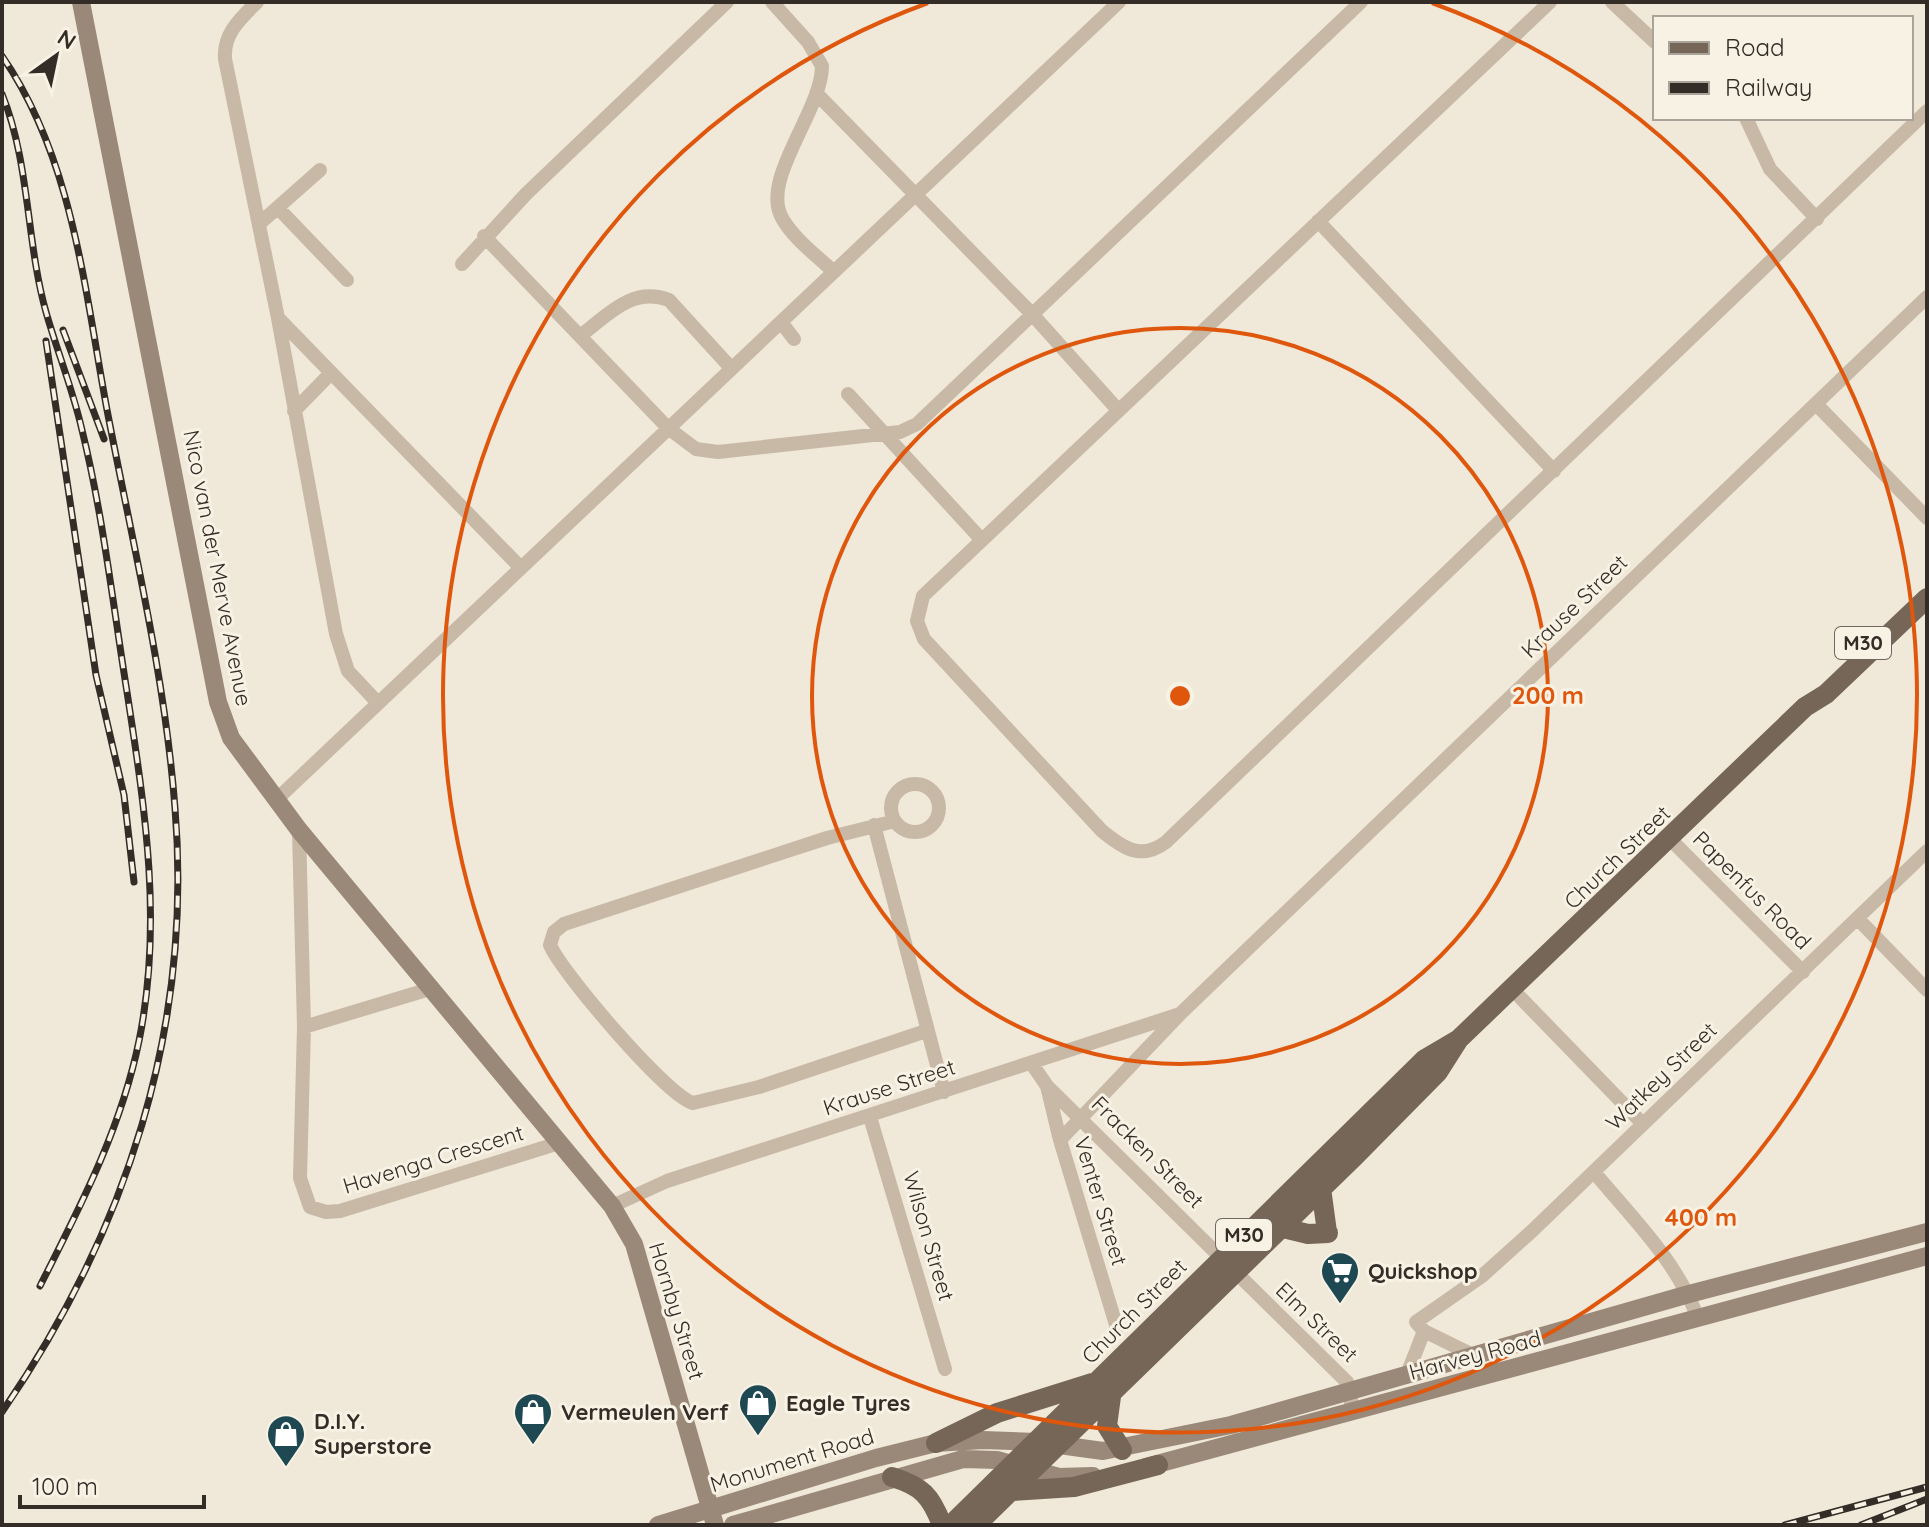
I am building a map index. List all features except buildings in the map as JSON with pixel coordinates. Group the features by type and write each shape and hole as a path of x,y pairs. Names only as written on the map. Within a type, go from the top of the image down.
{"main road":[{"name":"Nico van der Merve Avenue","path":"81,2 218,702 231,738 299,830 612,1206"},
{"name":"Church Street","path":"1805,707 1817,686 1927,583"},
{"name":"Church Street","path":"951,1525 1024,1467 1227,1264 1425,1059 1459,1039 1805,707 1826,694 1927,598"},
{"name":"Church Street","path":"1227,1264 1279,1227 1321,1188 1438,1072 1459,1039"},
{"path":"1279,1227 1308,1234 1328,1233 1321,1188"},
{"name":"Hornby Street","path":"612,1206 634,1244 713,1518"},
{"name":"Harvey Road","path":"1046,1444 1085,1451 1122,1450 1231,1425 1689,1294 1927,1232"},
{"name":"Harvey Road","path":"1024,1467 1059,1477 1081,1477 1158,1465 1927,1256"},
{"path":"936,1443 997,1413 1105,1385 1107,1426 1122,1450"},
{"path":"1231,1425 1236,1444"},
{"name":"Monument Road","path":"658,1525 713,1518 876,1458 936,1443 983,1440 1046,1444"},
{"name":"Monument Road","path":"733,1525 963,1459 1024,1467"},
{"path":"1012,1491 1074,1487 1158,1465"},
{"name":"Church Street","path":"976,1525 1012,1491 1024,1467"},
{"path":"892,1477 924,1490 935,1504 942,1525"}],"street":[{"path":"257,2 237,21 224,48 343,660 355,681 378,703"},
{"path":"462,264 484,236 727,2"},
{"path":"772,2 817,54 822,78 781,178 775,203 783,222 834,272"},
{"path":"276,800 1119,2"},
{"path":"484,236 668,428 696,449 718,452 888,434 917,424 1361,2"},
{"path":"1550,2 980,538 923,596 917,621 919,631 1102,831 1130,850 1149,852 1166,842 1927,111"},
{"path":"1612,2 1653,40"},
{"path":"817,94 1032,314 1118,410"},
{"path":"1747,120 1770,169 1817,219"},
{"path":"259,224 320,170"},
{"path":"278,208 347,280"},
{"path":"1318,221 1554,471"},
{"path":"580,336 626,301 639,295 660,297 669,300 731,368"},
{"name":"Krause Street","path":"1060,1140 1181,1013 1927,297"},
{"path":"278,318 520,567"},
{"path":"781,322 794,339"},
{"path":"294,411 331,373"},
{"path":"848,394 888,434 980,538"},
{"path":"1816,404 1927,518"},
{"path":"895,821 874,825 564,924 554,932 550,945 599,1009 668,1088 693,1103 759,1087 926,1031"},
{"path":"874,825 944,1092"},
{"name":"Havenga Crescent","path":"299,830 304,1027 300,1178 306,1201 318,1211 340,1211 559,1143"},
{"name":"Papenfus Road","path":"1670,839 1803,972"},
{"name":"Watkey Street","path":"1420,1326 1482,1276 1594,1172 1927,851"},
{"path":"1858,919 1927,990"},
{"path":"304,1027 433,988"},
{"path":"1512,989 1642,1123"},
{"name":"Krause Street","path":"612,1206 667,1181 1181,1013"},
{"name":"Fracken Street","path":"1032,1064 1047,1086 1081,1116 1227,1264"},
{"name":"Venter Street","path":"1047,1086 1060,1140 1117,1328"},
{"name":"Wilson Street","path":"870,1117 945,1369"},
{"path":"1594,1172 1668,1262 1689,1294 1698,1319"},
{"name":"Elm Street","path":"1227,1264 1339,1373 1351,1392 1351,1413"},
{"path":"1406,1377 1420,1326 1477,1357"}],"railway":[{"path":"2,56 26,96 46,139 61,183 83,276 164,709 175,808 178,890 173,970 161,1049 142,1125 116,1200 84,1273 46,1343 2,1412"},
{"path":"2,94 18,147 40,285 78,415 96,495 140,779 149,866 150,953 146,997 131,1074 98,1167 40,1286"},
{"path":"63,330 104,439"},
{"path":"46,341 96,675 124,795 134,882"},
{"path":"1785,1525 1927,1487"},
{"path":"1861,1525 1927,1499"}],"place":[{"name":"Quickshop","path":"1340,1305"},
{"name":"Eagle Tyres","path":"758,1437"},
{"name":"Vermeulen Verf","path":"533,1446"},
{"name":"D.I.Y. Superstore","path":"286,1468"}]}
